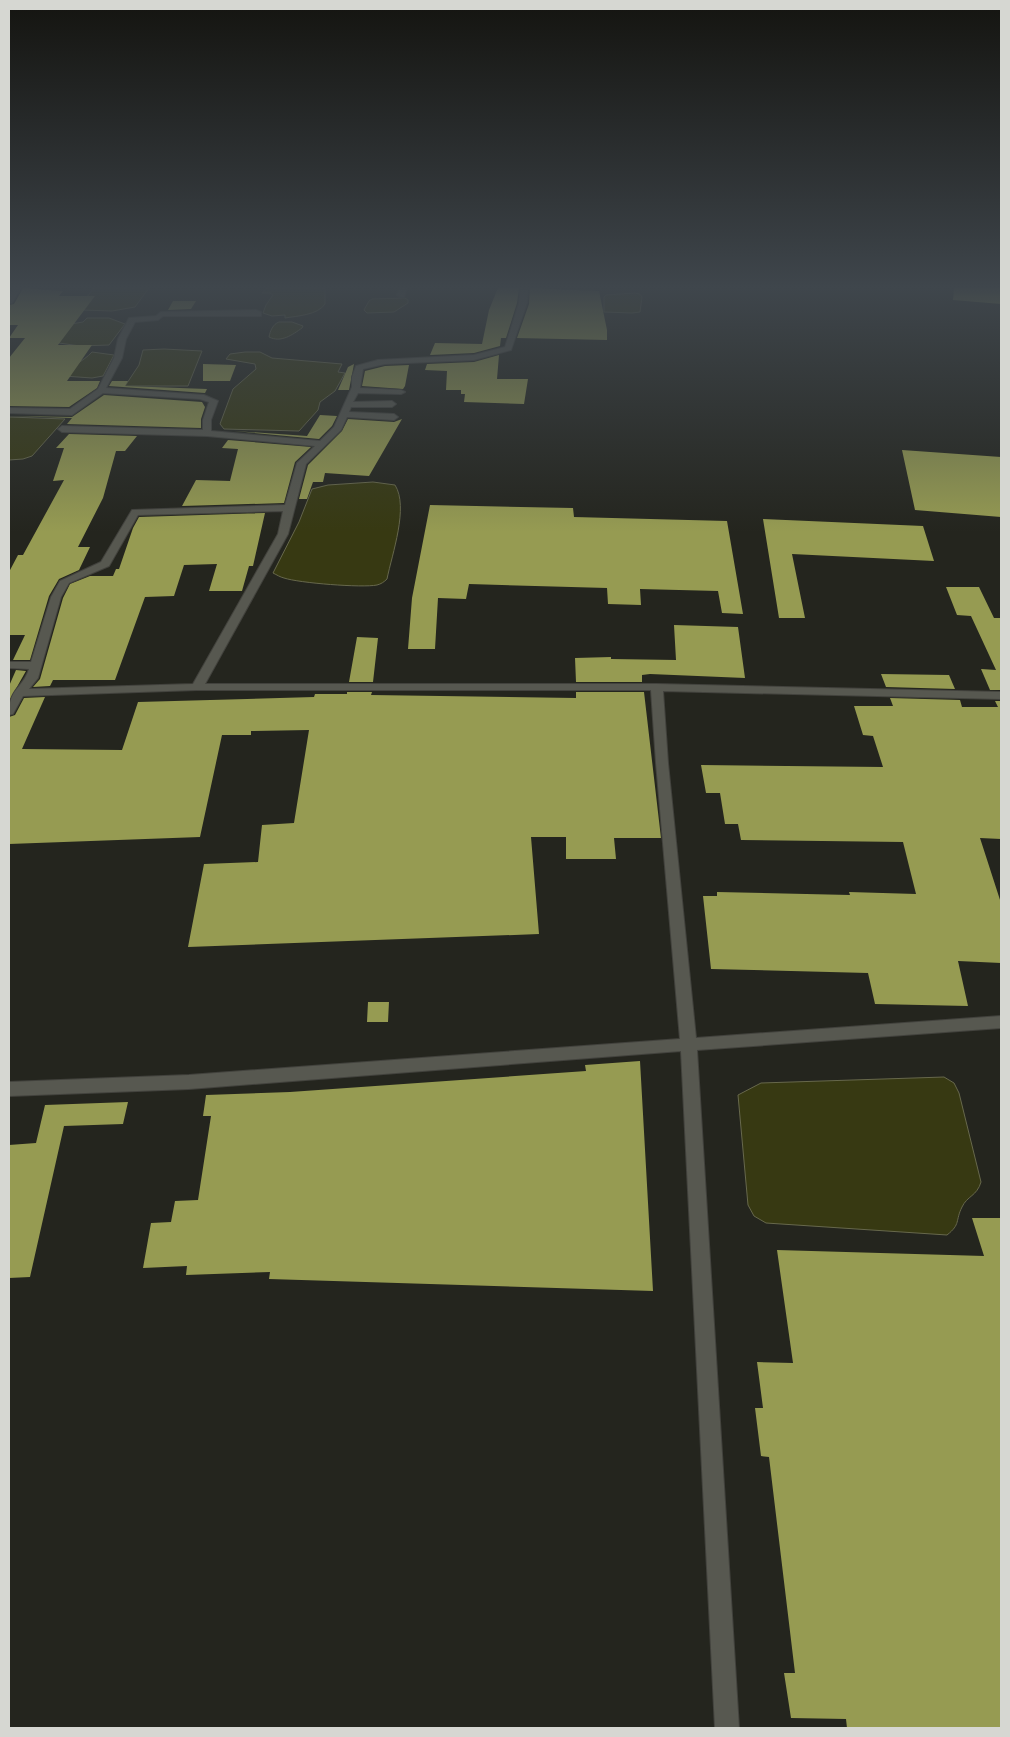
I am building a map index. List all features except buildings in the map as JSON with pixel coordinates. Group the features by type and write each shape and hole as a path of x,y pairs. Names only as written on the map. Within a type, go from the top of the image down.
{"street":[{"path":"9,410 72,412 101,390 112,369"},
{"path":"197,687 283,534 302,463 338,428 355,390 359,369"},
{"path":"101,390 201,397 214,401 207,420 207,433"},
{"path":"355,390 400,392"},
{"path":"346,410 392,404"},
{"path":"346,410 394,417"},
{"path":"62,429 207,433 323,444"},
{"path":"9,711 19,693 32,678 56,597 65,581 105,564 136,512 289,508"},
{"path":"9,665 36,666"},
{"path":"19,693 197,687 657,687 1001,695"},
{"path":"657,687 662,762 689,1046 727,1728"},
{"path":"9,1089 188,1082 1001,1022"}],"shaded area":[{"path":"70,369 107,369 103,376 92,378 64,376"},
{"path":"136,369 195,369 188,386 125,386"},
{"path":"256,369 339,369 338,372 345,373 335,391 320,402 318,410 299,431 224,429 220,424 233,389"},
{"path":"9,417 65,419 32,456 9,460"},
{"path":"373,482 395,485 399,494 400,518 386,580 377,585 369,586 345,585 292,580 273,573 299,522 312,489 328,485"},
{"path":"944,1077 954,1083 959,1093 981,1182 977,1190 964,1203 956,1225 947,1235 766,1223 754,1216 748,1205 738,1095 761,1083"}]}
